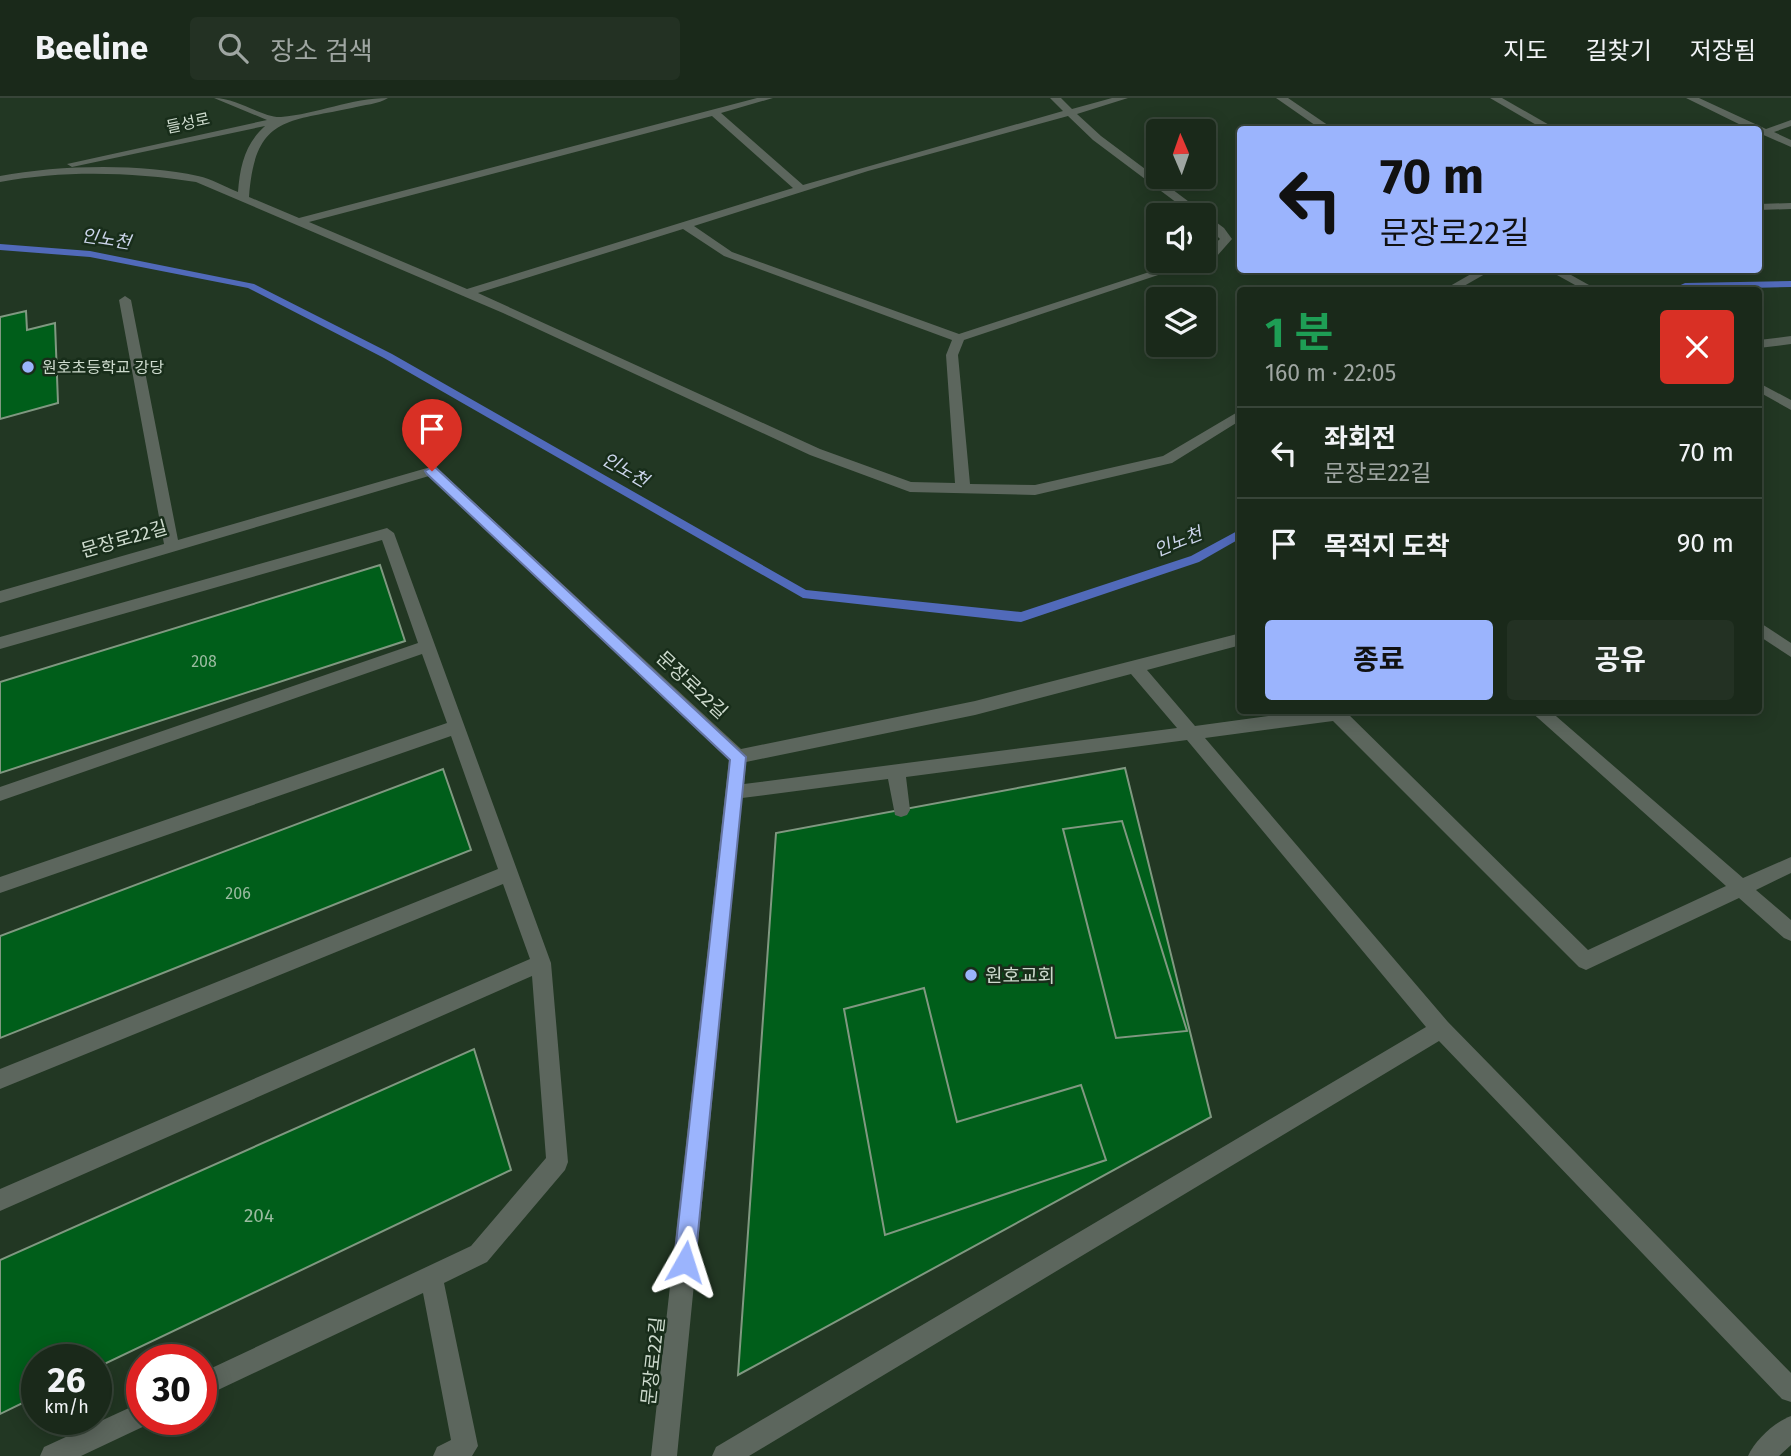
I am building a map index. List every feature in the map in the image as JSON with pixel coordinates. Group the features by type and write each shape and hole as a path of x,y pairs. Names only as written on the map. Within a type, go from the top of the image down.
{"street":[{"path":"219,98 277,121 252,145 247,160 243,199"},
{"name":"들성로","path":"0,180 383,98"},
{"path":"297,222 768,98"},
{"path":"1055,98 1097,138 1183,203"},
{"path":"466,293 800,189 1123,98"},
{"path":"1281,98 1324,126"},
{"path":"1494,98 1546,126"},
{"path":"1691,98 1753,126"},
{"path":"714,112 800,189"},
{"path":"1766,132 1791,122"},
{"path":"1762,130 1791,145"},
{"path":"30,173 146,171 198,180 466,293 816,452 910,487 1035,490 1167,460 1237,416"},
{"path":"1762,207 1791,206"},
{"path":"685,225 728,254 959,338 1157,273"},
{"path":"1216,227 1226,239 1216,251"},
{"path":"1455,287 1480,273"},
{"path":"1560,273 1586,287"},
{"path":"125,300 172,547"},
{"path":"959,338 952,355 963,489"},
{"path":"1762,344 1791,340"},
{"path":"1762,389 1791,407"},
{"name":"문장로22길","path":"0,597 432,471 738,757 664,1456"},
{"path":"0,643 387,533 541,963 557,1162 479,1254 217,1378"},
{"path":"1762,630 1791,651"},
{"path":"738,757 975,708 1237,640"},
{"path":"0,793 428,646"},
{"path":"1135,667 1441,1030 1791,1390"},
{"path":"735,792 1337,714 1586,961 1790,865"},
{"path":"1542,714 1791,932"},
{"path":"0,885 456,727"},
{"path":"896,771 901,810"},
{"path":"0,1079 509,873"},
{"path":"0,1200 541,963"},
{"path":"725,1456 1441,1030"},
{"path":"430,1277 465,1446 446,1456"},
{"path":"53,1456 126,1422"},
{"path":"1761,1456 1791,1428"}],"building":[{"name":"원호초등학교 강당","path":"26,311 27,330 55,323 58,403 0,419 0,317"},
{"path":"380,565 405,641 0,773 0,682"},
{"name":"원호교회","path":"1125,768 1211,1117 738,1375 776,833"},
{"path":"443,769 471,850 0,1038 0,936"},
{"path":"1122,821 1187,1031 1116,1038 1063,829"},
{"path":"924,988 957,1122 1081,1085 1106,1160 885,1235 844,1009"},
{"path":"474,1049 511,1170 146,1344 126,1344 126,1354 112,1360 112,1344 21,1344 21,1404 0,1414 0,1260"}],"waterway":[{"name":"인노천","path":"0,247 90,254 251,286 388,356 803,594 1021,617 1195,559 1237,535"},
{"name":"인노천","path":"1682,287 1791,284"}],"place":[{"name":"원호초등학교 강당","path":"28,367"},
{"name":"원호교회","path":"971,975"}],"route":[{"path":"432,471 738,757 685,1262"}]}
